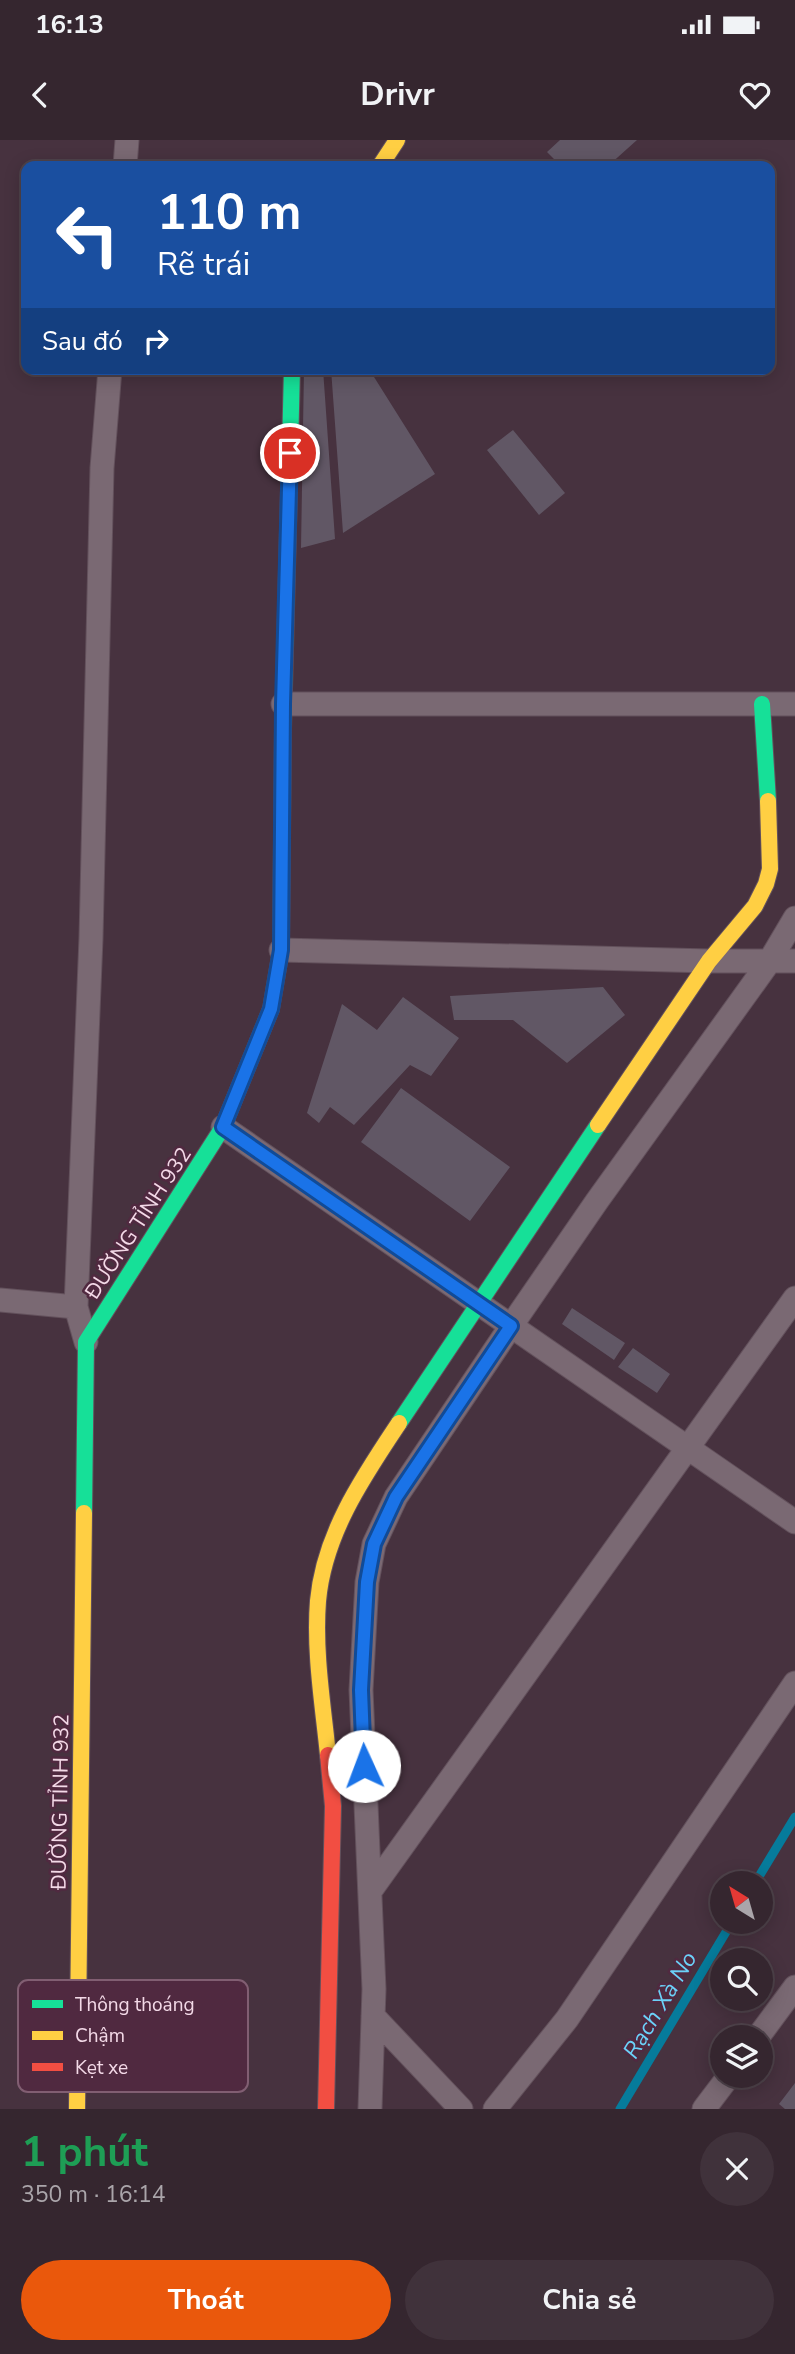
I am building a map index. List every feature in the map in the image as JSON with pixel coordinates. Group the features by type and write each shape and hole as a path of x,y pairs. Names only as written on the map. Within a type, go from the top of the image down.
{"main road":[{"path":"383,161 397,140"},
{"name":"ĐƯỜNG TỈNH 932","path":"79,1980 86,1342 223,1127 271,1009 281,950 283,704 292,375"},
{"path":"326,2109 332,1806 319,1663 318,1601 325,1564 339,1524 360,1482 709,961 762,894 770,869 762,704"}],"street":[{"path":"125,161 127,140"},
{"path":"86,1342 76,1307 91,938 102,468 110,375"},
{"path":"283,704 795,704"},
{"path":"370,2109 373,2016 371,1890 361,1690 367,1582 374,1544 396,1497 511,1326 597,1201 769,962 795,918"},
{"path":"281,950 795,961"},
{"path":"223,1127 795,1522"},
{"path":"371,1890 795,1298"},
{"path":"0,1300 76,1307"},
{"path":"495,2109 567,2019 795,1683"},
{"path":"767,2025 795,1987"},
{"path":"373,2016 461,2109"},
{"path":"704,2109 720,2088"}],"building":[{"path":"560,140 637,140 614,161 556,161 547,152"},
{"path":"304,375 323,375 335,539 301,548"},
{"path":"331,375 373,375 435,474 343,533"},
{"path":"513,430 565,493 539,515 487,450"},
{"path":"603,987 625,1015 567,1063 513,1020 454,1020 450,996"},
{"path":"403,997 459,1038 431,1076 410,1065 354,1125 330,1107 319,1123 307,1113 342,1004 377,1030"},
{"path":"401,1088 510,1167 470,1221 361,1142"},
{"path":"572,1308 625,1343 614,1360 562,1324"},
{"path":"633,1348 670,1374 657,1393 618,1367"},
{"path":"795,2083 795,2109 785,2109 779,2104"}],"waterway":[{"name":"Rạch Xà No","path":"762,1871 795,1817"},
{"name":"Rạch Xà No","path":"620,2109 725,1934"}],"traffic: fast":[{"path":"283,729 292,375"},
{"path":"762,704 768,801"},
{"path":"84,1513 86,1342 223,1127 271,1009"},
{"path":"399,1423 598,1125"}],"traffic: slow":[{"path":"383,161 397,140"},
{"path":"598,1125 709,961 755,906 770,869 768,801"},
{"path":"328,1755 317,1640 322,1576 328,1553 347,1507 399,1423"},
{"path":"79,1980 84,1513"},
{"path":"77,2092 77,2109"}],"traffic: jam":[{"path":"271,1009 281,950 283,729"},
{"path":"326,2109 333,1806 328,1755"}],"route":[{"path":"290,453 283,704 281,950 271,1009 223,1127 511,1326 396,1497 374,1544 367,1582 361,1690 364,1766"}]}
